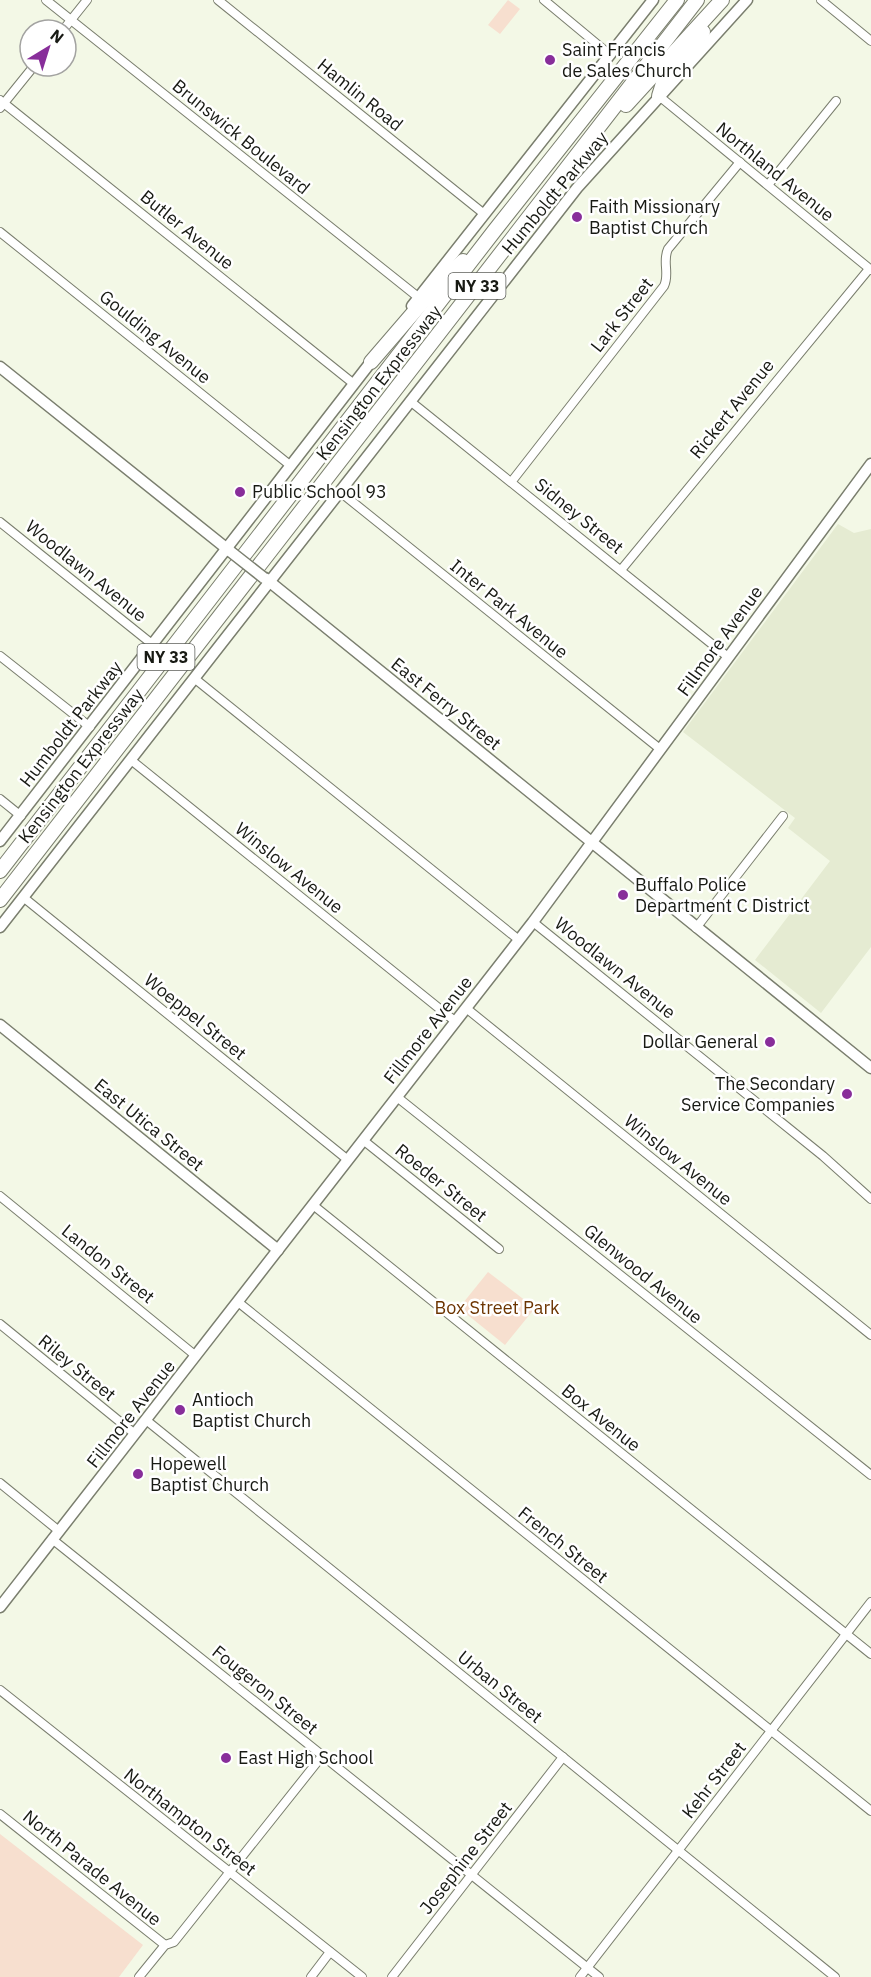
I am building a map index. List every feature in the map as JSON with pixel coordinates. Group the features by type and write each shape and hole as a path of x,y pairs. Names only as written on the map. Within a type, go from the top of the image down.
{"highway":[{"name":"Kensington Expressway","path":"0,871 495,230 677,0"},
{"name":"Kensington Expressway","path":"0,900 608,118 697,0"},
{"path":"608,118 627,104 722,0"},
{"path":"659,96 664,80 729,0"},
{"path":"371,362 427,297 495,230"}],"street":[{"name":"Brunswick Boulevard","path":"46,0 68,18"},
{"path":"73,18 87,0"},
{"name":"Hamlin Road","path":"218,0 483,213"},
{"path":"544,0 609,54"},
{"name":"Humboldt Parkway","path":"0,841 152,644 229,550 483,213 652,0"},
{"name":"Humboldt Parkway","path":"0,927 194,678 266,580 339,491 577,188 747,0"},
{"path":"821,0 871,41"},
{"name":"Brunswick Boulevard","path":"78,26 418,297"},
{"path":"1,104 24,78"},
{"name":"Northland Avenue","path":"659,96 870,269"},
{"path":"768,185 836,101"},
{"name":"Butler Avenue","path":"1,104 354,384"},
{"name":"Lark Street","path":"512,481 665,284 665,256 668,249 740,162"},
{"name":"Goulding Avenue","path":"0,232 291,466"},
{"name":"Rickert Avenue","path":"621,570 870,269"},
{"name":"East Ferry Street","path":"0,367 871,1068"},
{"name":"Sidney Street","path":"410,400 728,657"},
{"name":"Fillmore Avenue","path":"0,1607 533,922 871,464"},
{"name":"Inter Park Avenue","path":"339,491 660,749"},
{"name":"Woodlawn Avenue","path":"0,522 152,644"},
{"path":"0,656 90,727"},
{"path":"194,678 519,940"},
{"name":"Winslow Avenue","path":"131,760 456,1022"},
{"path":"0,799 21,816"},
{"path":"696,928 783,816"},
{"name":"Woeppel Street","path":"23,897 348,1160"},
{"name":"Woodlawn Avenue","path":"533,922 823,1156 871,1199"},
{"name":"Winslow Avenue","path":"466,1008 871,1335"},
{"name":"East Utica Street","path":"0,1025 278,1250"},
{"name":"Glenwood Avenue","path":"397,1096 871,1475"},
{"name":"Roeder Street","path":"363,1140 499,1249"},
{"name":"Landon Street","path":"0,1196 196,1356"},
{"name":"Box Avenue","path":"313,1205 871,1654"},
{"name":"French Street","path":"238,1302 871,1811"},
{"name":"Riley Street","path":"0,1324 135,1434"},
{"name":"Urban Street","path":"146,1420 835,1977"},
{"name":"Fougeron Street","path":"0,1483 56,1535 322,1756 599,1977"},
{"name":"Kehr Street","path":"580,1977 871,1602"},
{"name":"Northampton Street","path":"0,1690 362,1977"},
{"path":"139,1977 165,1945 174,1942 322,1756"},
{"name":"Josephine Street","path":"392,1977 563,1757"},
{"name":"North Parade Avenue","path":"0,1814 165,1945"},
{"path":"311,1977 330,1952"}],"shaded area":[{"path":"838,524 854,533 871,529 871,947 821,1013 755,960 830,861 788,828 795,818 683,732"}],"green space":[{"path":"508,0 520,9 500,34 488,25"},
{"name":"Box Street Park","path":"488,1272 535,1308 505,1345 459,1308"},
{"path":"0,1834 143,1945 119,1977 0,1977"}],"place":[{"name":"Saint Francis de Sales Church","path":"550,60"},
{"name":"Faith Missionary Baptist Church","path":"577,217"},
{"name":"Public School 93","path":"240,492"},
{"name":"Buffalo Police Department C District","path":"623,895"},
{"name":"Dollar General","path":"770,1042"},
{"name":"The Secondary Service Companies","path":"847,1094"},
{"name":"Antioch Baptist Church","path":"180,1410"},
{"name":"Hopewell Baptist Church","path":"138,1474"},
{"name":"East High School","path":"226,1758"}]}
